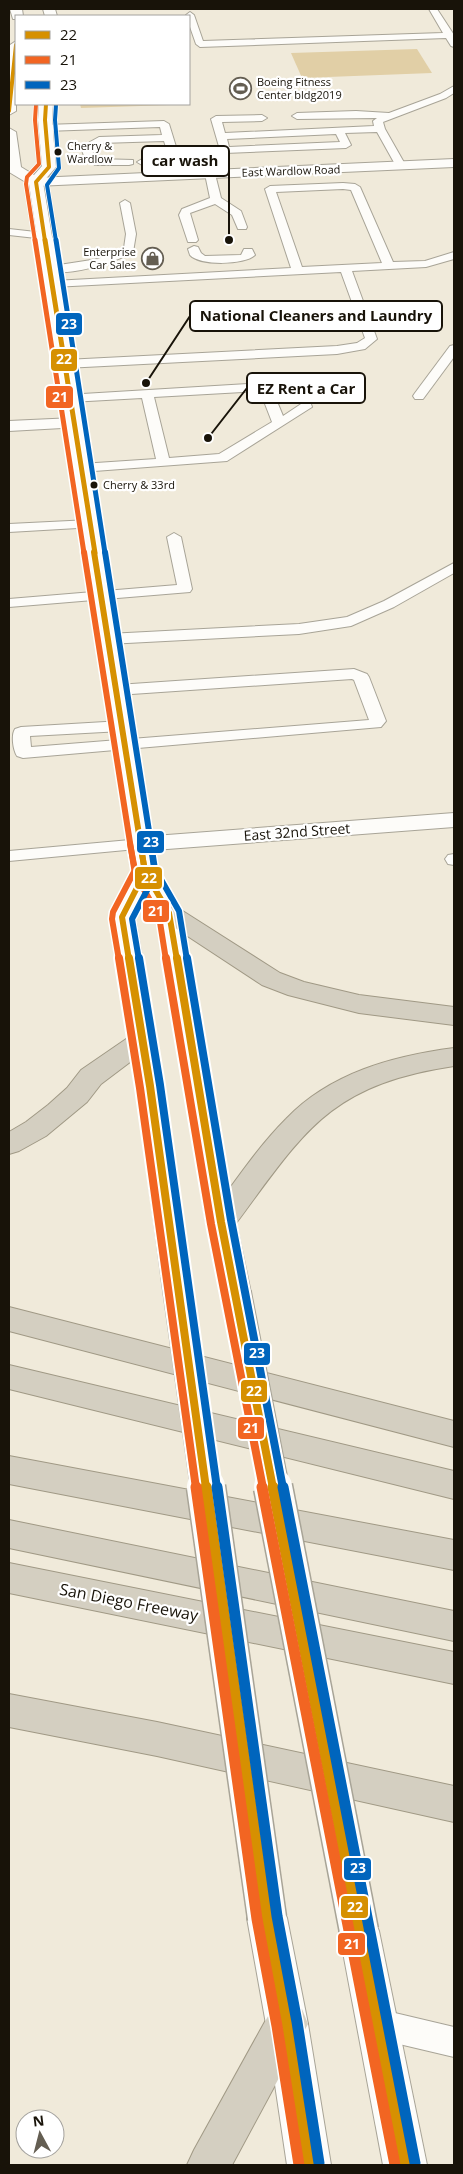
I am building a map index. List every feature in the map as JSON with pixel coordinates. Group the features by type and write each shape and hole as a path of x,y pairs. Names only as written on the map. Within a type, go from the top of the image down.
{"highway":[{"path":"169,913 271,979 296,989 359,1004 454,1016"},
{"path":"9,1144 36,1129 58,1112 77,1095 91,1077 142,1041"},
{"path":"221,1222 296,1124 318,1106 342,1090 368,1078 428,1060 454,1057"},
{"path":"9,1319 453,1434"},
{"path":"9,1377 454,1485"},
{"path":"9,1470 454,1554"},
{"path":"9,1534 454,1626"},
{"name":"San Diego Freeway","path":"9,1578 454,1668"},
{"path":"9,1710 157,1739 454,1804"},
{"path":"209,2165 287,2024"}],"main road":[{"path":"9,111 11,73 15,51"},
{"path":"36,182 49,167 45,128 46,105"},
{"path":"9,132 14,169 36,182 145,872 169,913 221,1222 405,2165"},
{"name":"East Wardlow Road","path":"9,183 454,163"},
{"path":"9,426 74,423"},
{"name":"East 32nd Street","path":"141,844 454,820"},
{"path":"145,872 122,917 150,1086 267,1918 287,2024 309,2165"}],"lane":[{"path":"433,9 453,41"},
{"path":"190,15 193,33 200,44 453,41"},
{"path":"401,166 380,129 378,121 443,96 454,89"},
{"path":"296,116 356,114 389,116"},
{"path":"262,118 216,119 225,150 346,145 339,130"},
{"path":"45,128 164,124 180,176"},
{"path":"221,136 380,129"},
{"path":"129,162 96,162 90,159 86,147 99,140 167,138"},
{"path":"142,162 175,160"},
{"path":"335,169 343,186"},
{"path":"210,174 216,200 237,213 242,227"},
{"path":"298,271 270,190 355,187 389,266"},
{"path":"216,200 186,211 184,215 196,255 204,259 242,258 249,255 248,251"},
{"path":"51,276 117,258 128,250 131,234 125,203"},
{"path":"9,232 45,236"},
{"path":"51,276 271,273 426,264 454,255"},
{"path":"65,364 327,351 361,346 371,339 345,268"},
{"path":"419,396 454,350"},
{"path":"70,398 265,387 279,423"},
{"path":"147,394 163,462"},
{"path":"81,468 222,458 306,407"},
{"path":"9,528 90,524"},
{"path":"9,603 101,594 185,589 174,537"},
{"path":"108,639 299,629 351,621 389,604 454,567"},
{"path":"117,690 354,674 361,677 378,721 375,724 124,736 22,732 23,753 124,736"},
{"path":"9,856 141,844"},
{"path":"378,2024 454,2042"}],"shaded area":[{"path":"417,49 432,73 302,78 291,53"},
{"path":"80,105 171,105 81,108"}],"transit line":[{"name":"22","path":"9,111 15,54"},
{"name":"21","path":"36,105 35,120 39,164 27,177 26,184 135,874 159,916 211,1224 395,2165"},
{"name":"22","path":"46,105 45,120 49,167 36,182 145,872 169,913 221,1222 405,2165"},
{"name":"23","path":"56,105 55,120 59,168 47,185 155,869 179,911 231,1220 415,2163"},
{"name":"23","path":"150,840 155,875 132,919 160,1085 277,1916 297,2022 319,2163"},
{"name":"22","path":"140,842 145,872 122,917 150,1086 267,1918 287,2024 309,2165"},
{"name":"21","path":"130,844 135,870 113,912 112,919 140,1088 257,1919 277,2026 299,2165"}],"place":[{"name":"Boeing Fitness Center bldg2019","path":"241,88"},
{"name":"Cherry & Wardlow","path":"58,152"},
{"name":"car wash","path":"229,240"},
{"name":"Enterprise Car Sales","path":"152,258"},
{"name":"National Cleaners and Laundry","path":"146,383"},
{"name":"EZ Rent a Car","path":"208,438"},
{"name":"Cherry & 33rd","path":"94,485"}]}
